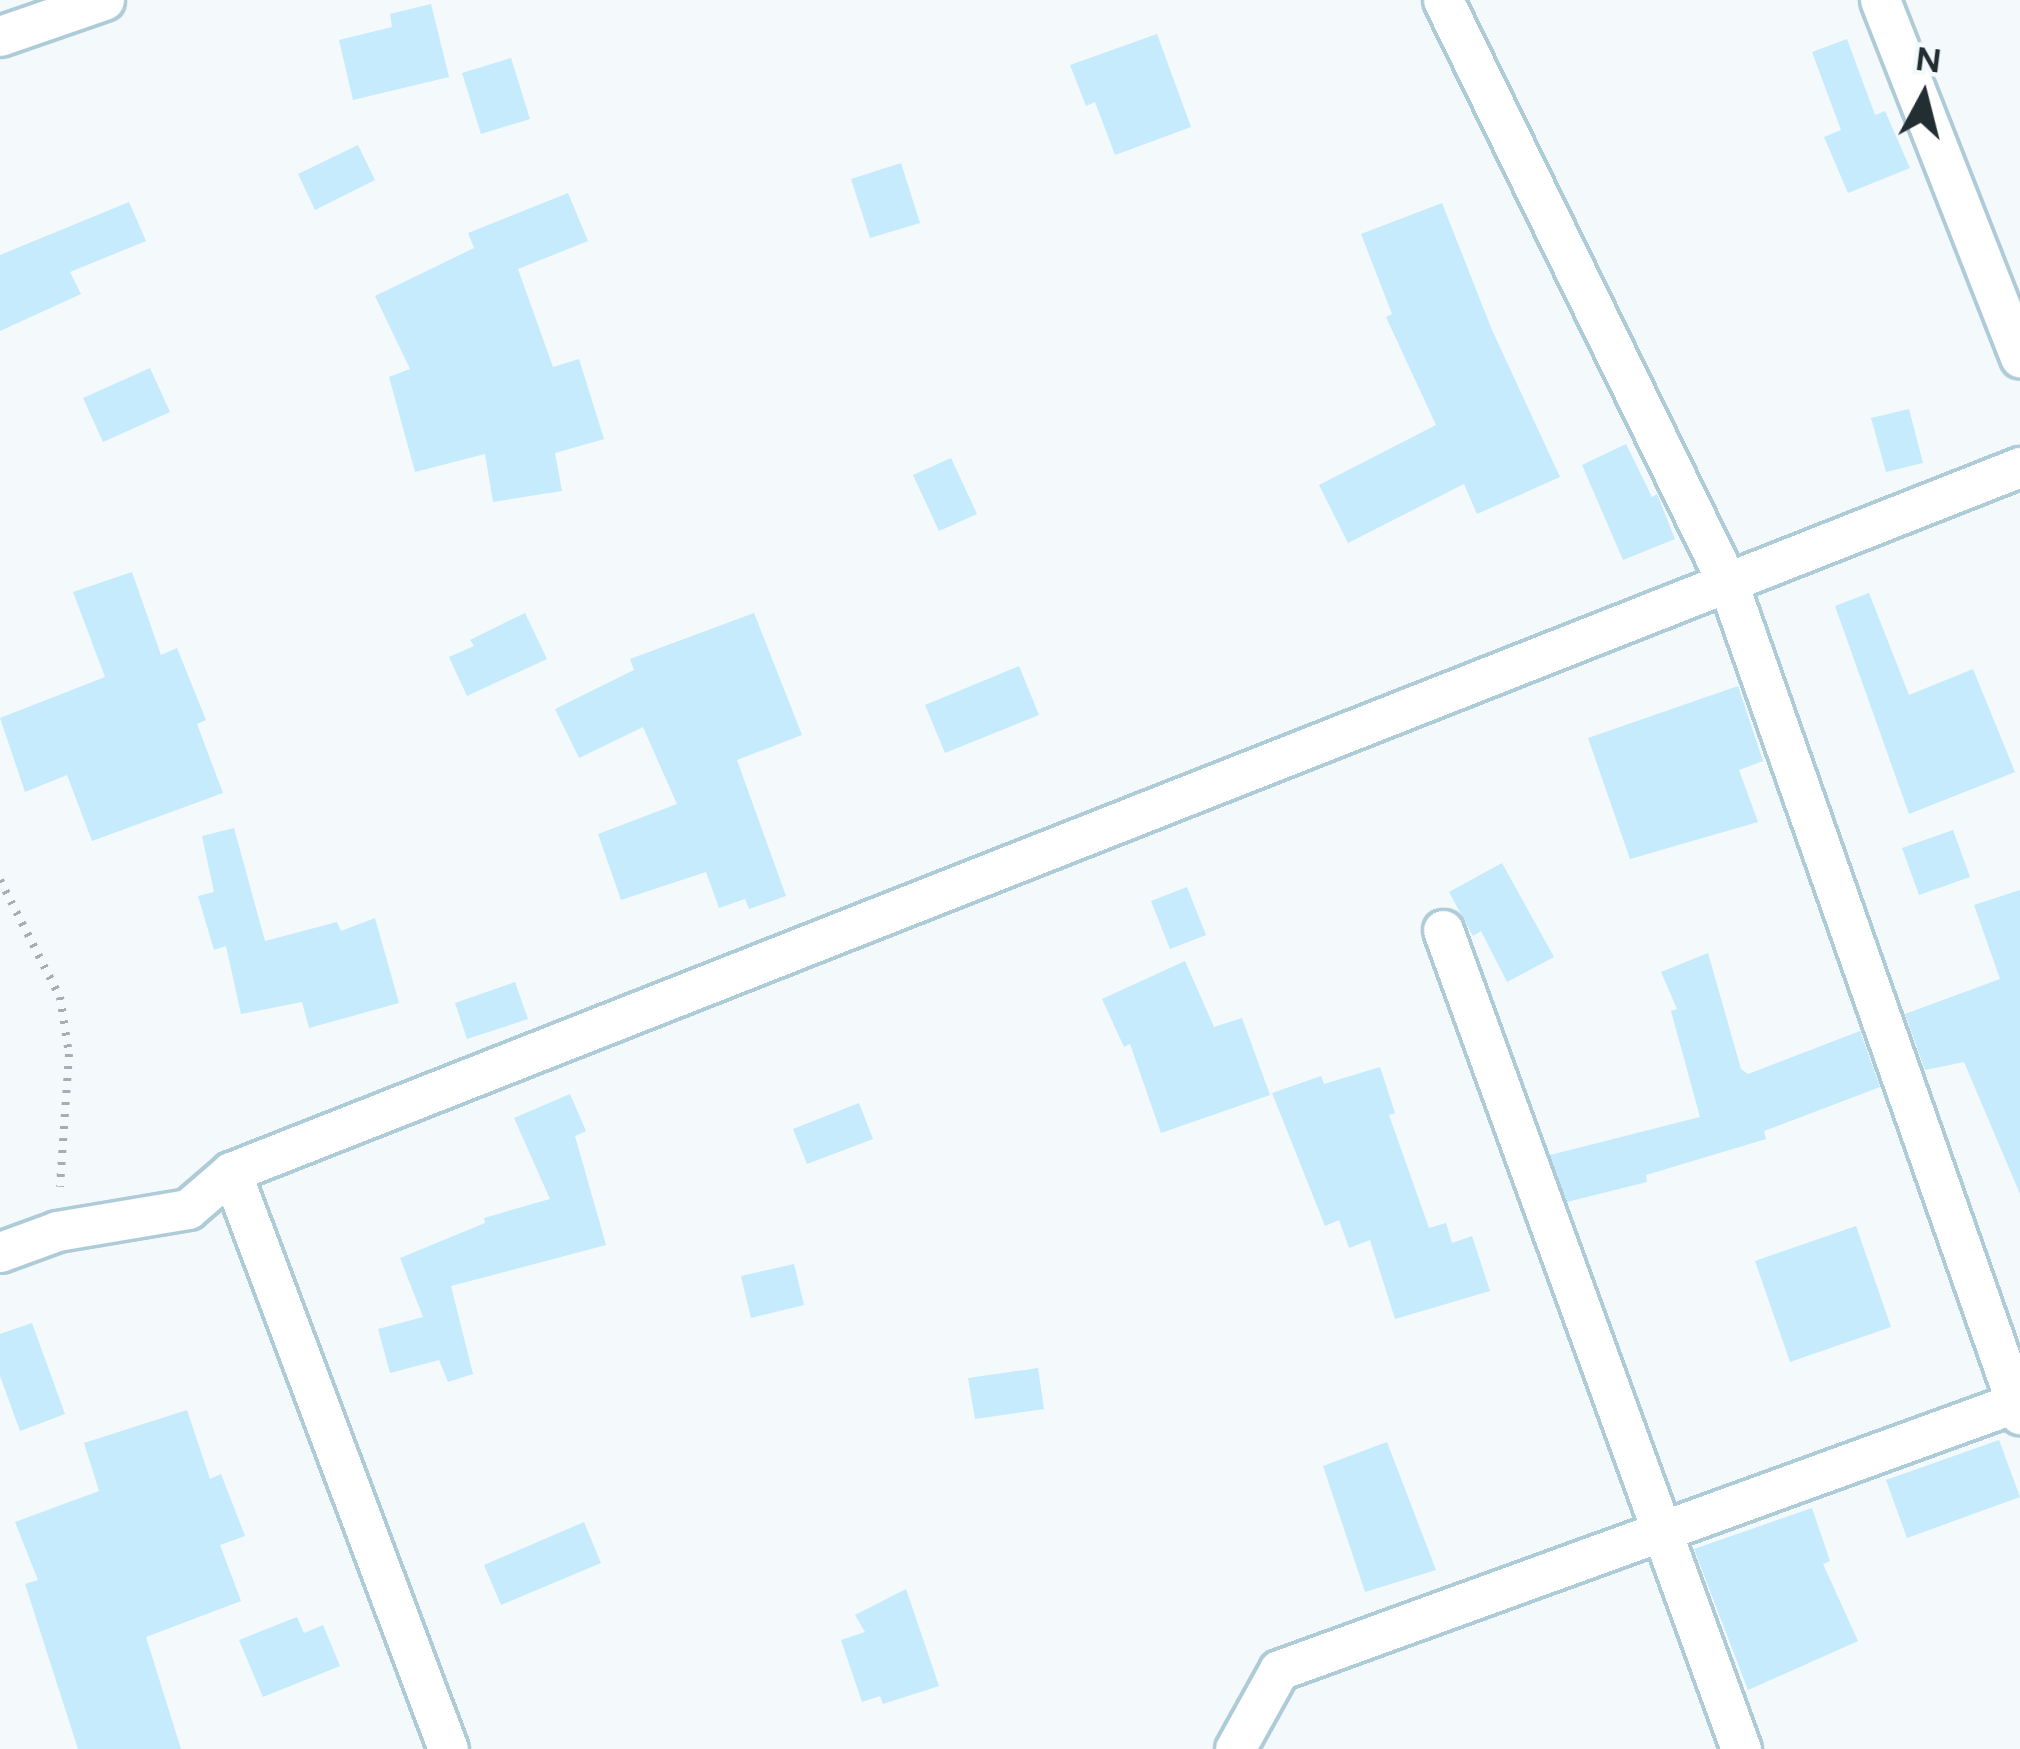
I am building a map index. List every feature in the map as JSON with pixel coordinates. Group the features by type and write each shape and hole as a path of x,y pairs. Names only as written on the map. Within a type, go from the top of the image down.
{"street":[{"path":"0,36 104,0"},
{"path":"1235,1749 1280,1670 2018,1406 1729,586 1443,0"},
{"path":"1880,0 2020,358"},
{"path":"0,1252 57,1231 188,1209 231,1172 1729,586 2020,467"},
{"path":"1443,929 1741,1749"},
{"path":"231,1172 448,1749"}],"path":[{"path":"0,880 60,998 69,1054 57,1231"}],"building":[{"path":"431,4 449,77 353,100 339,40 392,27 390,14"},
{"path":"1157,34 1191,127 1115,155 1095,102 1086,106 1070,65"},
{"path":"1847,39 1875,115 1885,111 1910,168 1848,193 1824,137 1841,130 1812,52"},
{"path":"511,58 530,119 481,134 462,73"},
{"path":"358,145 375,180 315,210 298,174"},
{"path":"901,163 920,223 870,238 851,179"},
{"path":"568,193 588,241 518,269 553,367 579,359 604,439 555,453 562,491 493,502 485,454 415,472 389,377 410,369 375,296 474,248 468,233"},
{"path":"129,202 146,241 70,272 81,294 0,331 0,255"},
{"path":"1442,203 1492,330 1560,477 1477,514 1464,484 1348,543 1319,485 1436,425 1386,317 1392,314 1361,234"},
{"path":"150,368 170,412 103,442 83,398"},
{"path":"1909,409 1923,463 1886,472 1871,418"},
{"path":"1626,444 1652,497 1657,494 1675,539 1623,560 1582,465"},
{"path":"951,458 977,514 939,531 913,475"},
{"path":"132,572 161,655 177,648 206,720 197,724 223,793 92,841 67,775 25,792 0,718 105,677 73,592"},
{"path":"1869,593 1909,695 1973,669 2015,772 1909,814 1835,606"},
{"path":"525,613 547,659 467,696 449,657 474,646 470,640"},
{"path":"754,613 802,735 737,760 786,896 749,909 745,899 719,908 706,872 621,900 598,834 677,804 643,727 579,758 555,709 634,670 630,659"},
{"path":"1019,666 1039,715 945,753 925,705"},
{"path":"1738,686 1763,761 1739,770 1758,822 1630,859 1588,738"},
{"path":"234,828 265,941 337,922 341,931 375,918 399,1003 309,1028 302,1002 241,1014 226,946 214,950 198,896 214,892 202,836"},
{"path":"1953,830 1970,877 1919,895 1902,848"},
{"path":"1502,863 1554,957 1507,982 1481,931 1473,936 1449,892"},
{"path":"1187,887 1206,935 1170,949 1151,901"},
{"path":"2020,890 2020,1194 1964,1062 1925,1070 1905,1014 2000,979 1974,905"},
{"path":"1708,953 1741,1069 1748,1074 1860,1031 1880,1087 1764,1131 1766,1139 1646,1175 1647,1182 1567,1202 1550,1155 1700,1117 1671,1011 1677,1009 1661,972"},
{"path":"1185,961 1214,1027 1242,1018 1270,1095 1161,1133 1130,1044 1124,1047 1102,999"},
{"path":"515,982 528,1019 467,1039 455,1003"},
{"path":"1380,1067 1395,1113 1389,1115 1429,1228 1446,1223 1452,1243 1472,1236 1490,1291 1395,1319 1370,1240 1349,1248 1339,1220 1325,1226 1272,1093 1321,1076 1324,1084"},
{"path":"570,1094 586,1131 575,1136 606,1245 451,1286 473,1374 448,1382 439,1360 390,1373 378,1329 423,1317 400,1258 485,1223 484,1218 550,1199 514,1118"},
{"path":"859,1103 873,1139 807,1164 793,1129"},
{"path":"1856,1226 1891,1327 1790,1362 1755,1261"},
{"path":"794,1264 804,1305 751,1318 741,1276"},
{"path":"32,1323 65,1414 20,1431 0,1376 0,1334"},
{"path":"1038,1368 1044,1409 975,1419 968,1378"},
{"path":"187,1410 210,1479 221,1474 245,1536 220,1545 241,1601 146,1637 181,1749 78,1749 25,1584 38,1580 15,1522 99,1491 84,1443"},
{"path":"1999,1440 2020,1497 1907,1538 1886,1480"},
{"path":"1387,1442 1436,1570 1365,1592 1323,1466"},
{"path":"1812,1508 1830,1561 1823,1564 1858,1641 1748,1690 1694,1549"},
{"path":"584,1522 601,1563 501,1605 484,1565"},
{"path":"906,1589 939,1686 883,1704 880,1696 862,1702 841,1640 865,1632 855,1615"},
{"path":"297,1617 304,1633 323,1625 340,1666 263,1697 239,1640"}]}
